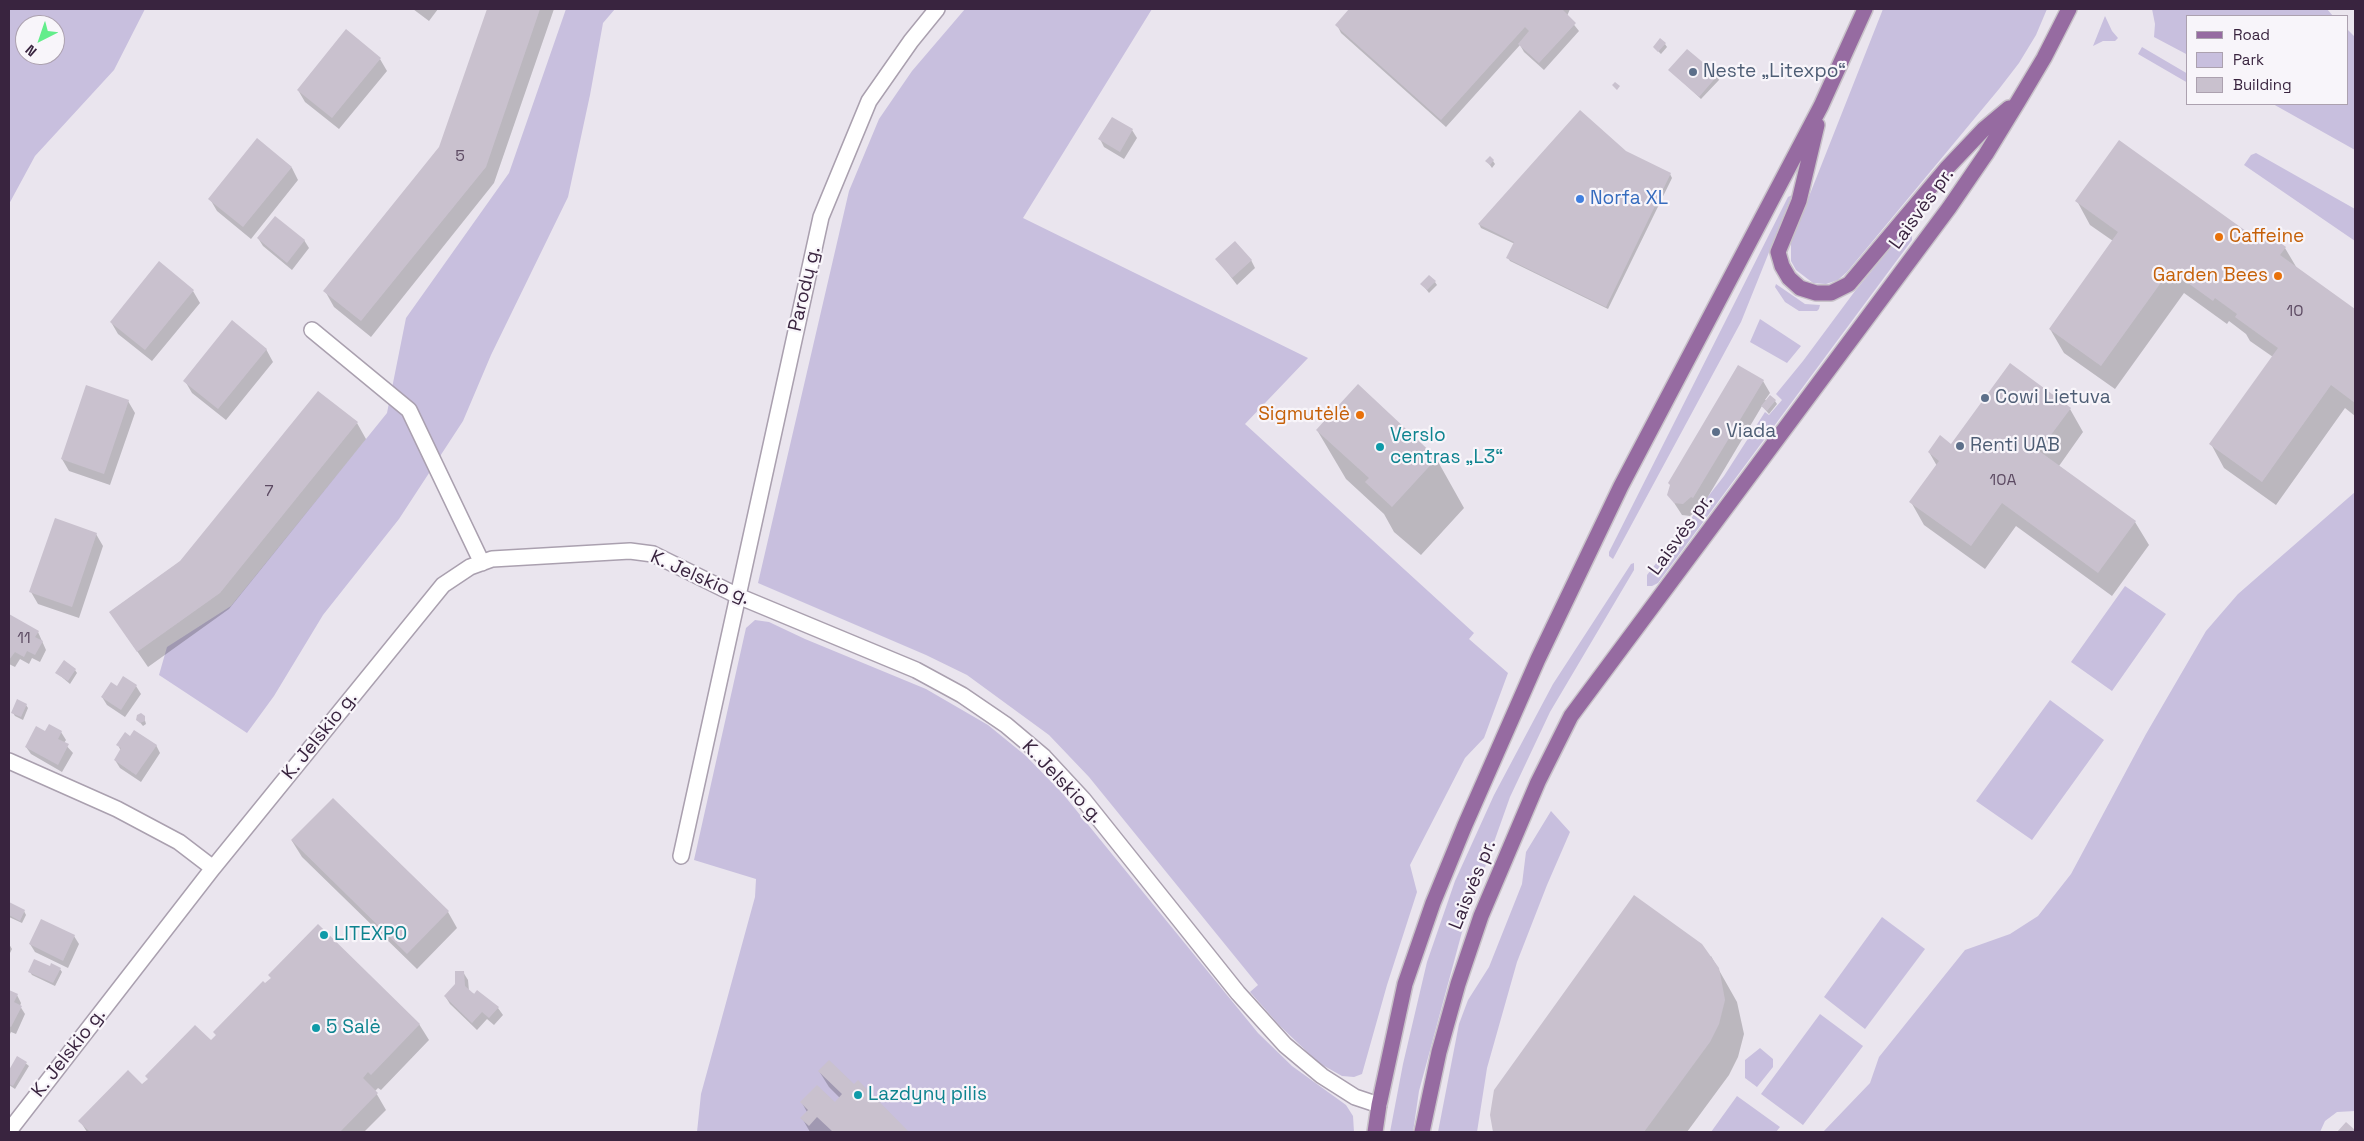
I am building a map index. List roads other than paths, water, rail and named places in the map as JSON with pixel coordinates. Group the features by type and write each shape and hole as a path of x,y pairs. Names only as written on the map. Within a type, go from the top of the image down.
{"main road":[{"name":"Laisvės pr.","path":"1375,1132 1405,984 1433,903 1538,659 1622,486 1821,106 1865,9"},
{"name":"Laisvės pr.","path":"1422,1132 1439,1052 1458,984 1481,916 1538,782 1571,716 1949,208 1986,154 2019,100 2044,58 2069,9"},
{"path":"1821,106 1799,201 1778,252 1782,266 1789,278 1800,288 1816,293 1831,293 1849,284 1946,168 1984,129 2019,100"}],"street":[{"name":"Parodų g.","path":"681,856 821,217 869,101 911,41 937,9"},
{"path":"312,330 409,410 482,563"},
{"name":"K. Jelskio g.","path":"9,1130 213,868 443,585 470,566 492,560 620,552 654,554 738,596 916,670 962,695 1006,726 1044,757 1083,799 1238,993 1285,1045 1322,1076 1355,1097 1379,1105"},
{"path":"9,761 148,825 179,842 213,868"}],"place":[{"name":"Neste „Litexpo“","path":"1693,72"},
{"name":"Norfa XL","path":"1580,199"},
{"name":"Caffeine","path":"2219,237"},
{"name":"Garden Bees","path":"2278,276"},
{"name":"Cowi Lietuva","path":"1985,398"},
{"name":"Sigmutėlė","path":"1360,415"},
{"name":"Viada","path":"1716,432"},
{"name":"Renti UAB","path":"1960,446"},
{"name":"Verslo centras „L3“","path":"1380,447"},
{"name":"LITEXPO","path":"324,935"},
{"name":"5 Salė","path":"316,1028"},
{"name":"Lazdynų pilis","path":"858,1095"}]}
